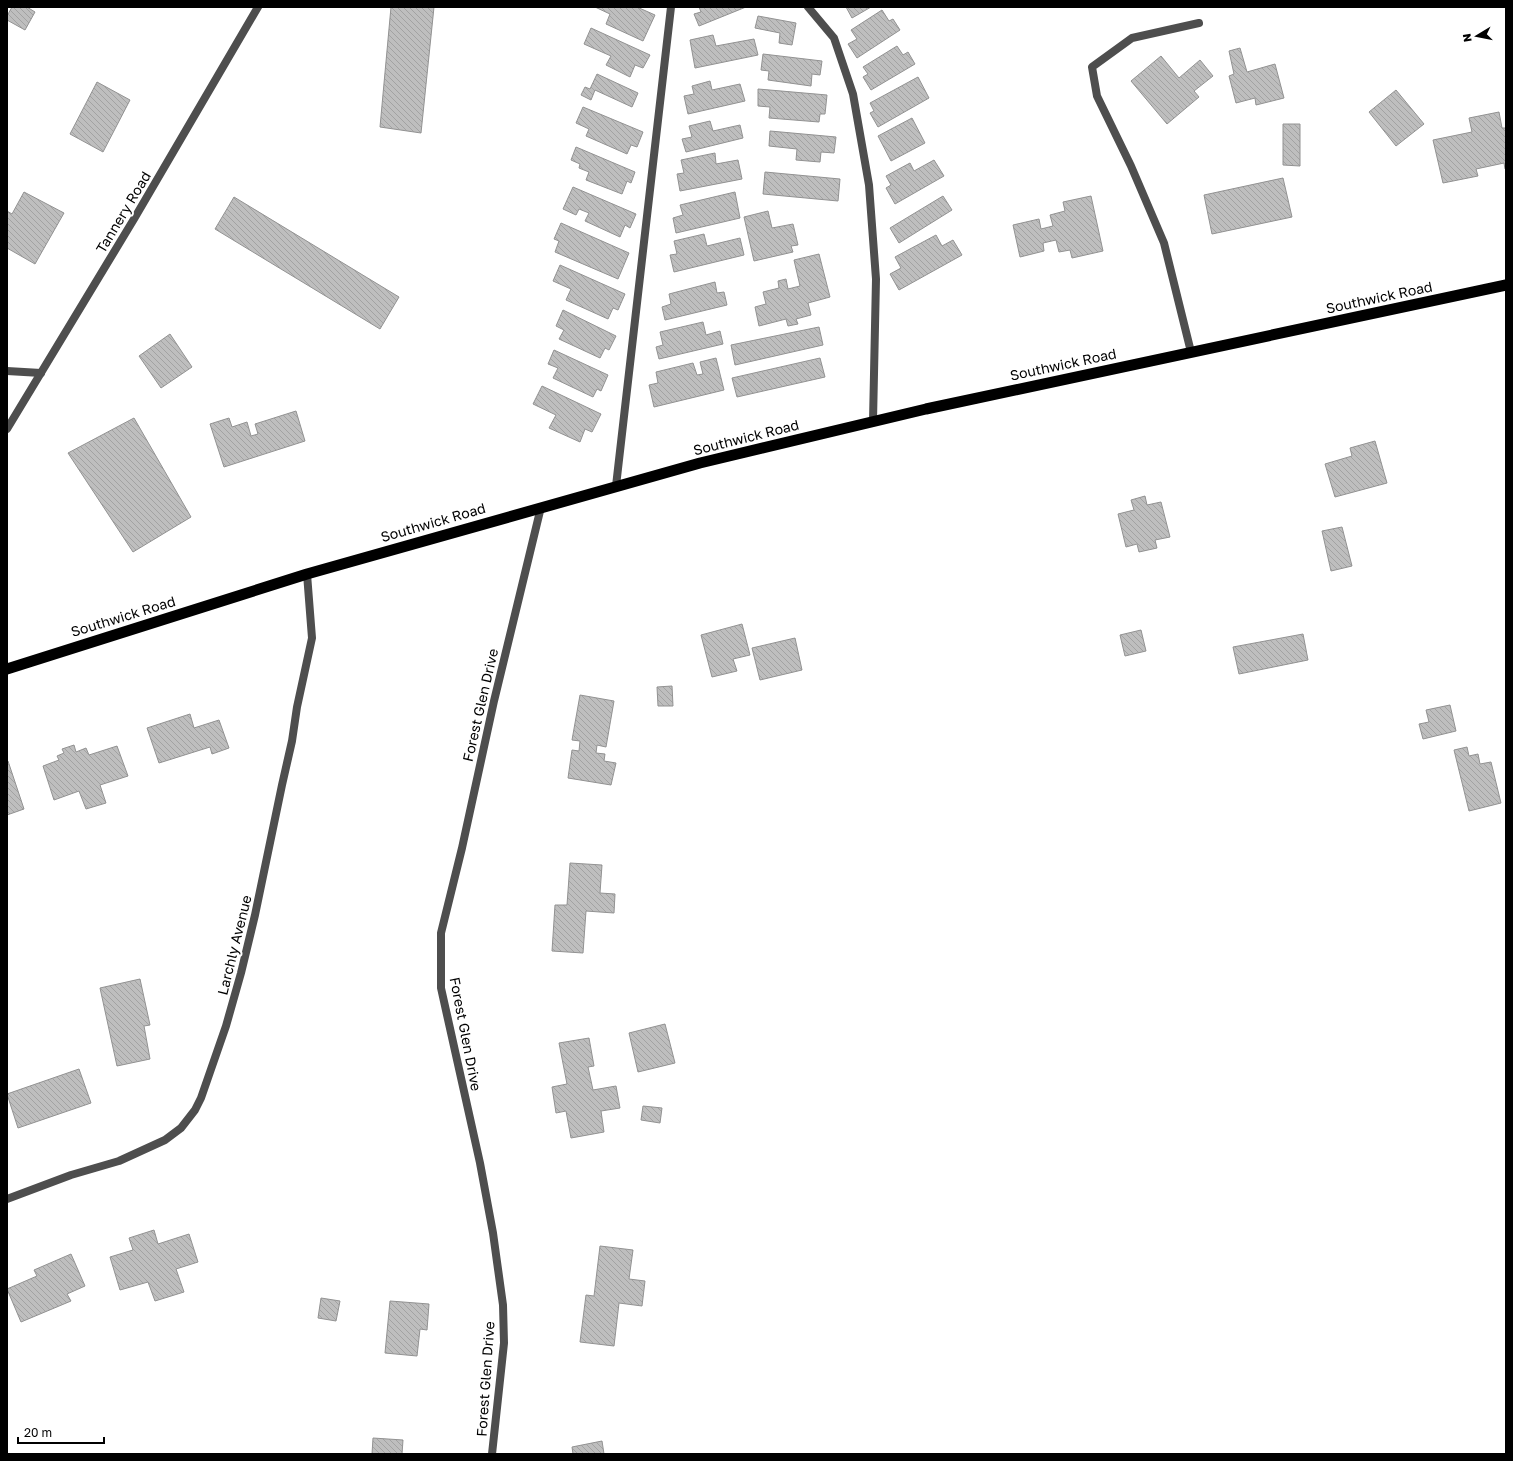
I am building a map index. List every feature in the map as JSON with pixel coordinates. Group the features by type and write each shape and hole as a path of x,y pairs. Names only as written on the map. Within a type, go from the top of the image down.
{"highway":[{"name":"Southwick Road","path":"7,668 307,574 700,463 873,421 1506,285"}],"street":[{"name":"Tannery Road","path":"7,429 134,219 258,7"},
{"path":"616,486 671,7"},
{"path":"808,7 834,38 853,94 869,185 876,279 873,421"},
{"path":"1191,352 1164,243 1131,166 1097,96 1092,67 1132,38 1199,23"},
{"path":"7,371 41,373"},
{"name":"Forest Glen Drive","path":"492,1454 504,1343 503,1305 493,1233 480,1162 441,988 440,933 462,848 494,702 541,507"},
{"name":"Larchly Avenue","path":"7,1199 71,1176 120,1161 165,1140 181,1128 195,1110 201,1098 226,1026 241,974 265,872 292,741 312,638 307,574"}],"building":[{"path":"12,7 27,7 35,12 25,30 7,20 7,16"},
{"path":"391,7 434,7 421,133 380,127"},
{"path":"595,7 637,7 655,15 643,41 606,24 610,14"},
{"path":"699,7 746,7 699,26 694,14 701,12"},
{"path":"846,7 871,7 852,18"},
{"path":"882,10 889,21 893,19 900,30 857,58 848,44 857,39 851,30"},
{"path":"758,16 796,23 792,45 779,43 780,33 755,28"},
{"path":"591,28 650,55 643,68 635,65 630,77 606,65 611,56 584,44"},
{"path":"713,35 716,46 754,39 758,55 695,68 690,40"},
{"path":"897,46 903,55 908,52 915,64 871,90 863,77 868,74 863,67"},
{"path":"1240,48 1247,72 1275,64 1284,98 1256,105 1255,98 1236,103 1229,76 1234,74 1229,51"},
{"path":"763,54 822,61 820,75 812,74 811,86 768,80 769,71 761,70"},
{"path":"1161,56 1179,78 1200,60 1213,76 1194,91 1199,97 1167,124 1131,81"},
{"path":"597,74 638,93 632,107 595,90 591,100 581,95 585,87 590,89"},
{"path":"918,77 929,98 878,127 870,113 874,111 870,103"},
{"path":"710,81 712,90 740,84 745,101 688,114 684,96 694,94 692,86"},
{"path":"97,82 130,100 103,152 70,134"},
{"path":"758,89 827,95 825,114 820,114 819,122 769,118 770,107 758,106"},
{"path":"1396,90 1424,124 1396,146 1369,112"},
{"path":"583,107 643,132 637,147 631,145 627,154 586,136 589,129 576,123"},
{"path":"1499,112 1502,128 1506,128 1506,169 1504,163 1476,169 1478,176 1443,183 1433,140 1472,132 1469,118"},
{"path":"912,118 925,143 891,161 878,136"},
{"path":"710,121 713,131 740,125 743,138 686,152 682,139 692,137 689,126"},
{"path":"1283,124 1300,124 1300,166 1283,165"},
{"path":"770,131 836,137 834,153 821,152 820,162 796,160 797,149 769,146"},
{"path":"576,147 635,172 631,183 627,181 622,194 586,180 589,172 579,168 580,164 571,160"},
{"path":"715,153 716,164 738,160 742,179 680,191 677,174 684,173 681,160"},
{"path":"934,160 944,176 895,204 886,188 891,185 886,176 910,163 914,171"},
{"path":"765,172 840,179 838,201 763,194"},
{"path":"1283,178 1292,217 1212,234 1204,195"},
{"path":"573,187 636,214 630,228 625,225 620,237 585,221 589,213 579,209 576,215 563,209"},
{"path":"24,192 64,213 35,264 7,248 7,211 12,214"},
{"path":"735,192 740,218 676,233 673,218 683,215 680,205"},
{"path":"943,196 952,210 899,243 890,228"},
{"path":"1091,196 1103,251 1072,258 1070,250 1059,252 1056,240 1043,243 1044,251 1020,257 1013,225 1039,219 1041,229 1053,226 1050,215 1065,211 1063,202"},
{"path":"234,197 399,297 380,329 215,229"},
{"path":"768,211 772,228 793,224 798,245 791,246 793,252 754,261 744,217"},
{"path":"561,223 629,253 618,279 555,252 559,241 554,239"},
{"path":"704,234 707,246 740,238 744,255 674,272 670,255 677,254 674,241"},
{"path":"936,235 942,246 953,240 962,255 899,290 890,274 901,268 895,257"},
{"path":"819,254 830,297 808,303 811,315 796,319 798,324 788,326 786,319 759,326 755,307 766,304 763,292 779,288 778,281 786,279 788,289 800,286 794,260"},
{"path":"560,265 625,294 618,310 613,308 608,319 566,300 571,289 553,281"},
{"path":"715,282 717,293 724,292 727,305 665,320 662,307 671,304 669,294"},
{"path":"563,310 616,336 609,350 605,348 600,358 559,339 564,330 556,326"},
{"path":"703,322 706,335 720,331 723,344 659,359 656,347 663,345 660,332"},
{"path":"819,327 823,345 735,365 731,345"},
{"path":"170,334 192,367 161,388 139,356"},
{"path":"554,350 608,375 601,391 597,389 593,397 553,378 558,368 548,364"},
{"path":"716,358 724,390 654,407 649,385 658,383 656,372 693,363 697,375 703,374 700,362"},
{"path":"820,358 825,377 737,397 732,378"},
{"path":"542,386 601,414 592,432 585,429 580,442 549,428 556,415 533,404"},
{"path":"296,411 305,441 224,467 210,424 229,418 232,427 247,422 251,436 258,434 255,424"},
{"path":"134,418 191,517 133,552 68,453"},
{"path":"1375,441 1387,483 1335,497 1325,464 1352,456 1350,448"},
{"path":"1145,496 1147,505 1161,502 1170,537 1155,540 1157,548 1139,552 1137,544 1126,547 1118,514 1134,510 1131,500"},
{"path":"1342,527 1352,566 1331,571 1322,531"},
{"path":"742,624 750,655 733,659 737,671 712,677 701,635"},
{"path":"1141,630 1146,651 1125,656 1120,635"},
{"path":"1303,634 1308,660 1239,674 1233,647"},
{"path":"795,638 802,670 760,680 752,648"},
{"path":"672,686 673,706 658,706 657,687"},
{"path":"580,695 614,701 606,747 597,745 596,753 605,754 604,761 616,763 611,785 568,778 572,750 579,751 580,741 572,740"},
{"path":"1450,705 1456,731 1423,739 1419,724 1429,722 1426,710"},
{"path":"190,714 194,728 219,720 229,748 212,754 210,747 159,763 147,728"},
{"path":"74,745 76,752 86,748 89,755 117,746 128,776 100,785 106,803 86,809 79,791 54,800 43,766 59,760 57,756 64,753 62,749"},
{"path":"1467,747 1469,756 1478,754 1480,764 1491,762 1501,803 1469,811 1454,750"},
{"path":"8,761 24,809 7,815 7,762"},
{"path":"570,863 602,865 600,893 615,894 614,913 586,911 583,953 552,951 555,905 567,905"},
{"path":"140,979 150,1025 144,1026 150,1059 117,1066 100,988"},
{"path":"665,1024 675,1063 638,1072 629,1033"},
{"path":"589,1038 594,1066 588,1067 593,1090 616,1086 620,1108 601,1111 604,1132 571,1138 566,1111 556,1113 552,1087 567,1084 559,1043"},
{"path":"79,1069 91,1103 18,1128 7,1094"},
{"path":"643,1106 662,1108 660,1123 641,1120"},
{"path":"154,1230 158,1244 189,1234 198,1262 176,1269 184,1292 155,1301 148,1282 120,1290 110,1257 133,1250 129,1238"},
{"path":"600,1246 633,1250 629,1279 645,1281 642,1306 619,1303 614,1346 580,1342 586,1295 594,1296"},
{"path":"71,1254 85,1286 67,1294 71,1301 21,1322 7,1289 37,1276 34,1270"},
{"path":"321,1298 340,1301 336,1321 318,1318"},
{"path":"390,1301 429,1304 427,1330 420,1329 417,1356 385,1353"},
{"path":"373,1438 403,1440 402,1454 372,1454"},
{"path":"602,1441 604,1454 573,1454 572,1447"}]}
